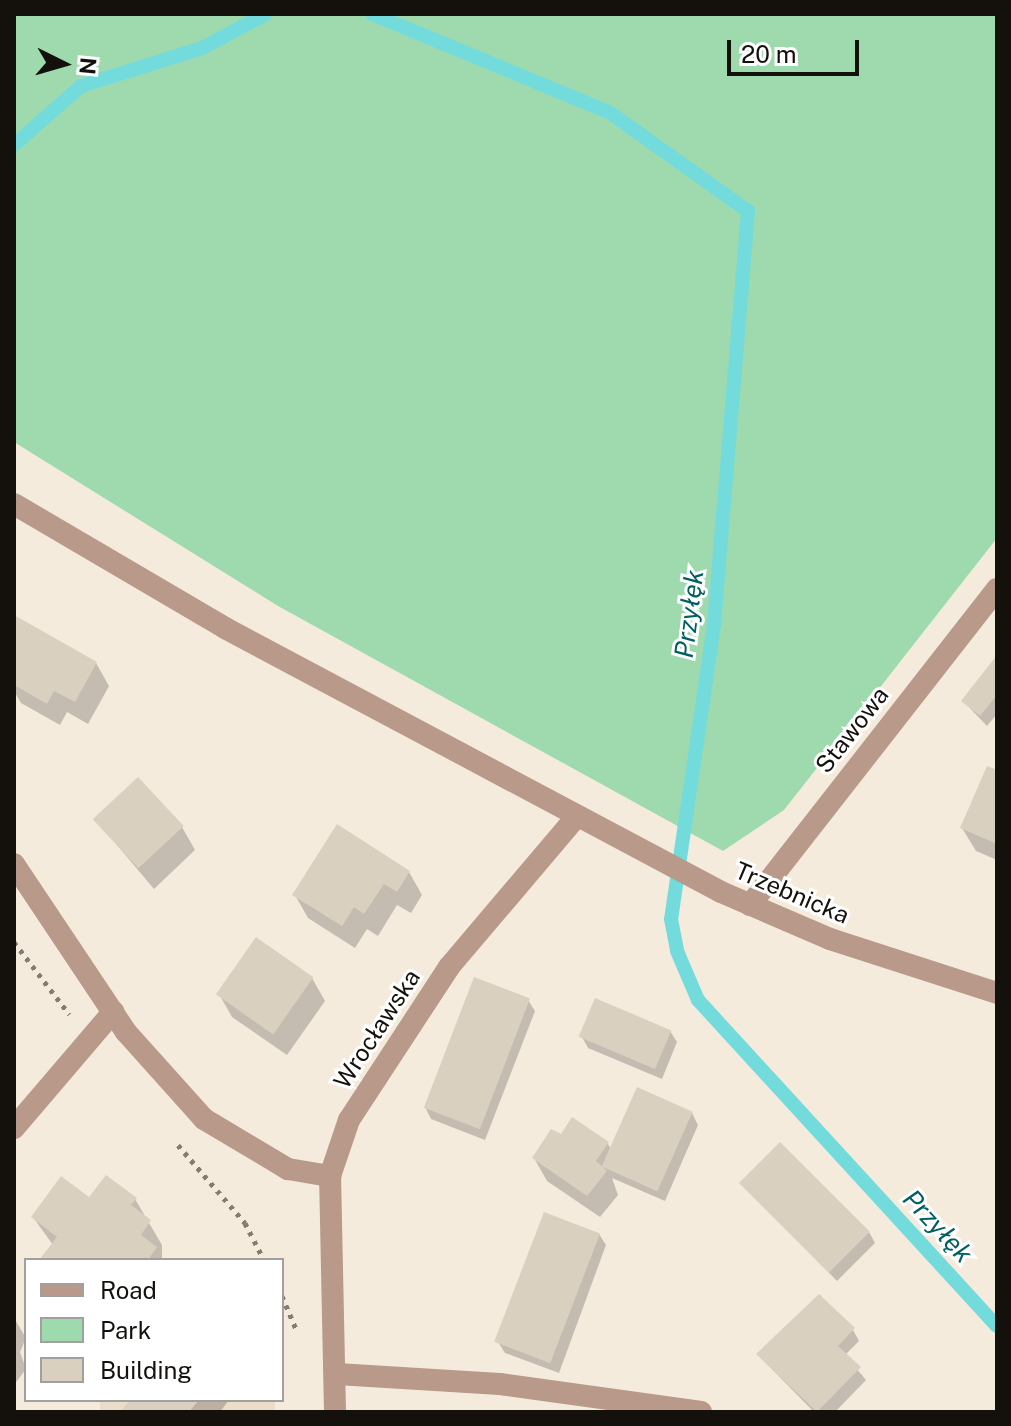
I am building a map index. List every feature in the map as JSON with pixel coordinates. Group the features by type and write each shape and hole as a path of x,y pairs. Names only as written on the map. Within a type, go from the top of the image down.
{"street":[{"name":"Trzebnicka","path":"14,504 225,628 721,892 997,993"},
{"name":"Stawowa","path":"750,905 997,589"},
{"name":"Wrocławska","path":"335,1412 337,1374 328,1264 330,1176 374,1075 449,967 577,816"},
{"path":"14,864 113,1012 204,1119 288,1169 330,1176"},
{"path":"14,896 46,911"},
{"path":"14,1128 113,1012"},
{"path":"337,1374 500,1384 701,1412"}],"path":[{"path":"284,1302 297,1341"}],"shaded area":[{"path":"100,1402 275,1402 275,1412 100,1412"}],"green space":[{"path":"14,14 997,14 997,538 784,810 723,851 278,606 14,442"}],"building":[{"path":"14,615 97,662 75,702 54,691 47,704 14,685"},
{"path":"997,655 997,695 980,716 961,701"},
{"path":"987,766 997,770 997,844 960,828"},
{"path":"138,777 184,826 138,868 93,819"},
{"path":"337,824 410,871 397,892 384,884 364,914 354,907 342,926 292,895"},
{"path":"256,937 313,977 273,1034 216,994"},
{"path":"474,977 530,999 480,1129 424,1108"},
{"path":"595,998 671,1030 655,1069 579,1037"},
{"path":"637,1087 693,1112 657,1191 602,1166"},
{"path":"572,1117 609,1142 596,1161 607,1171 587,1196 532,1158 551,1129 561,1134"},
{"path":"780,1142 870,1232 829,1273 739,1183"},
{"path":"106,1175 137,1198 131,1205 151,1220 141,1235 157,1247 149,1258 41,1258 57,1237 31,1217 61,1176 89,1197"},
{"path":"544,1212 600,1234 550,1363 494,1342"},
{"path":"819,1294 855,1328 838,1346 861,1367 817,1412 756,1354"},
{"path":"128,1402 197,1402 189,1412 120,1412"}],"waterway":[{"name":"Przyłęk","path":"14,145 81,86 202,48 266,14"},
{"name":"Przyłęk","path":"372,14 609,112 748,211 714,625 671,919 677,951 698,1000 997,1326"}]}
